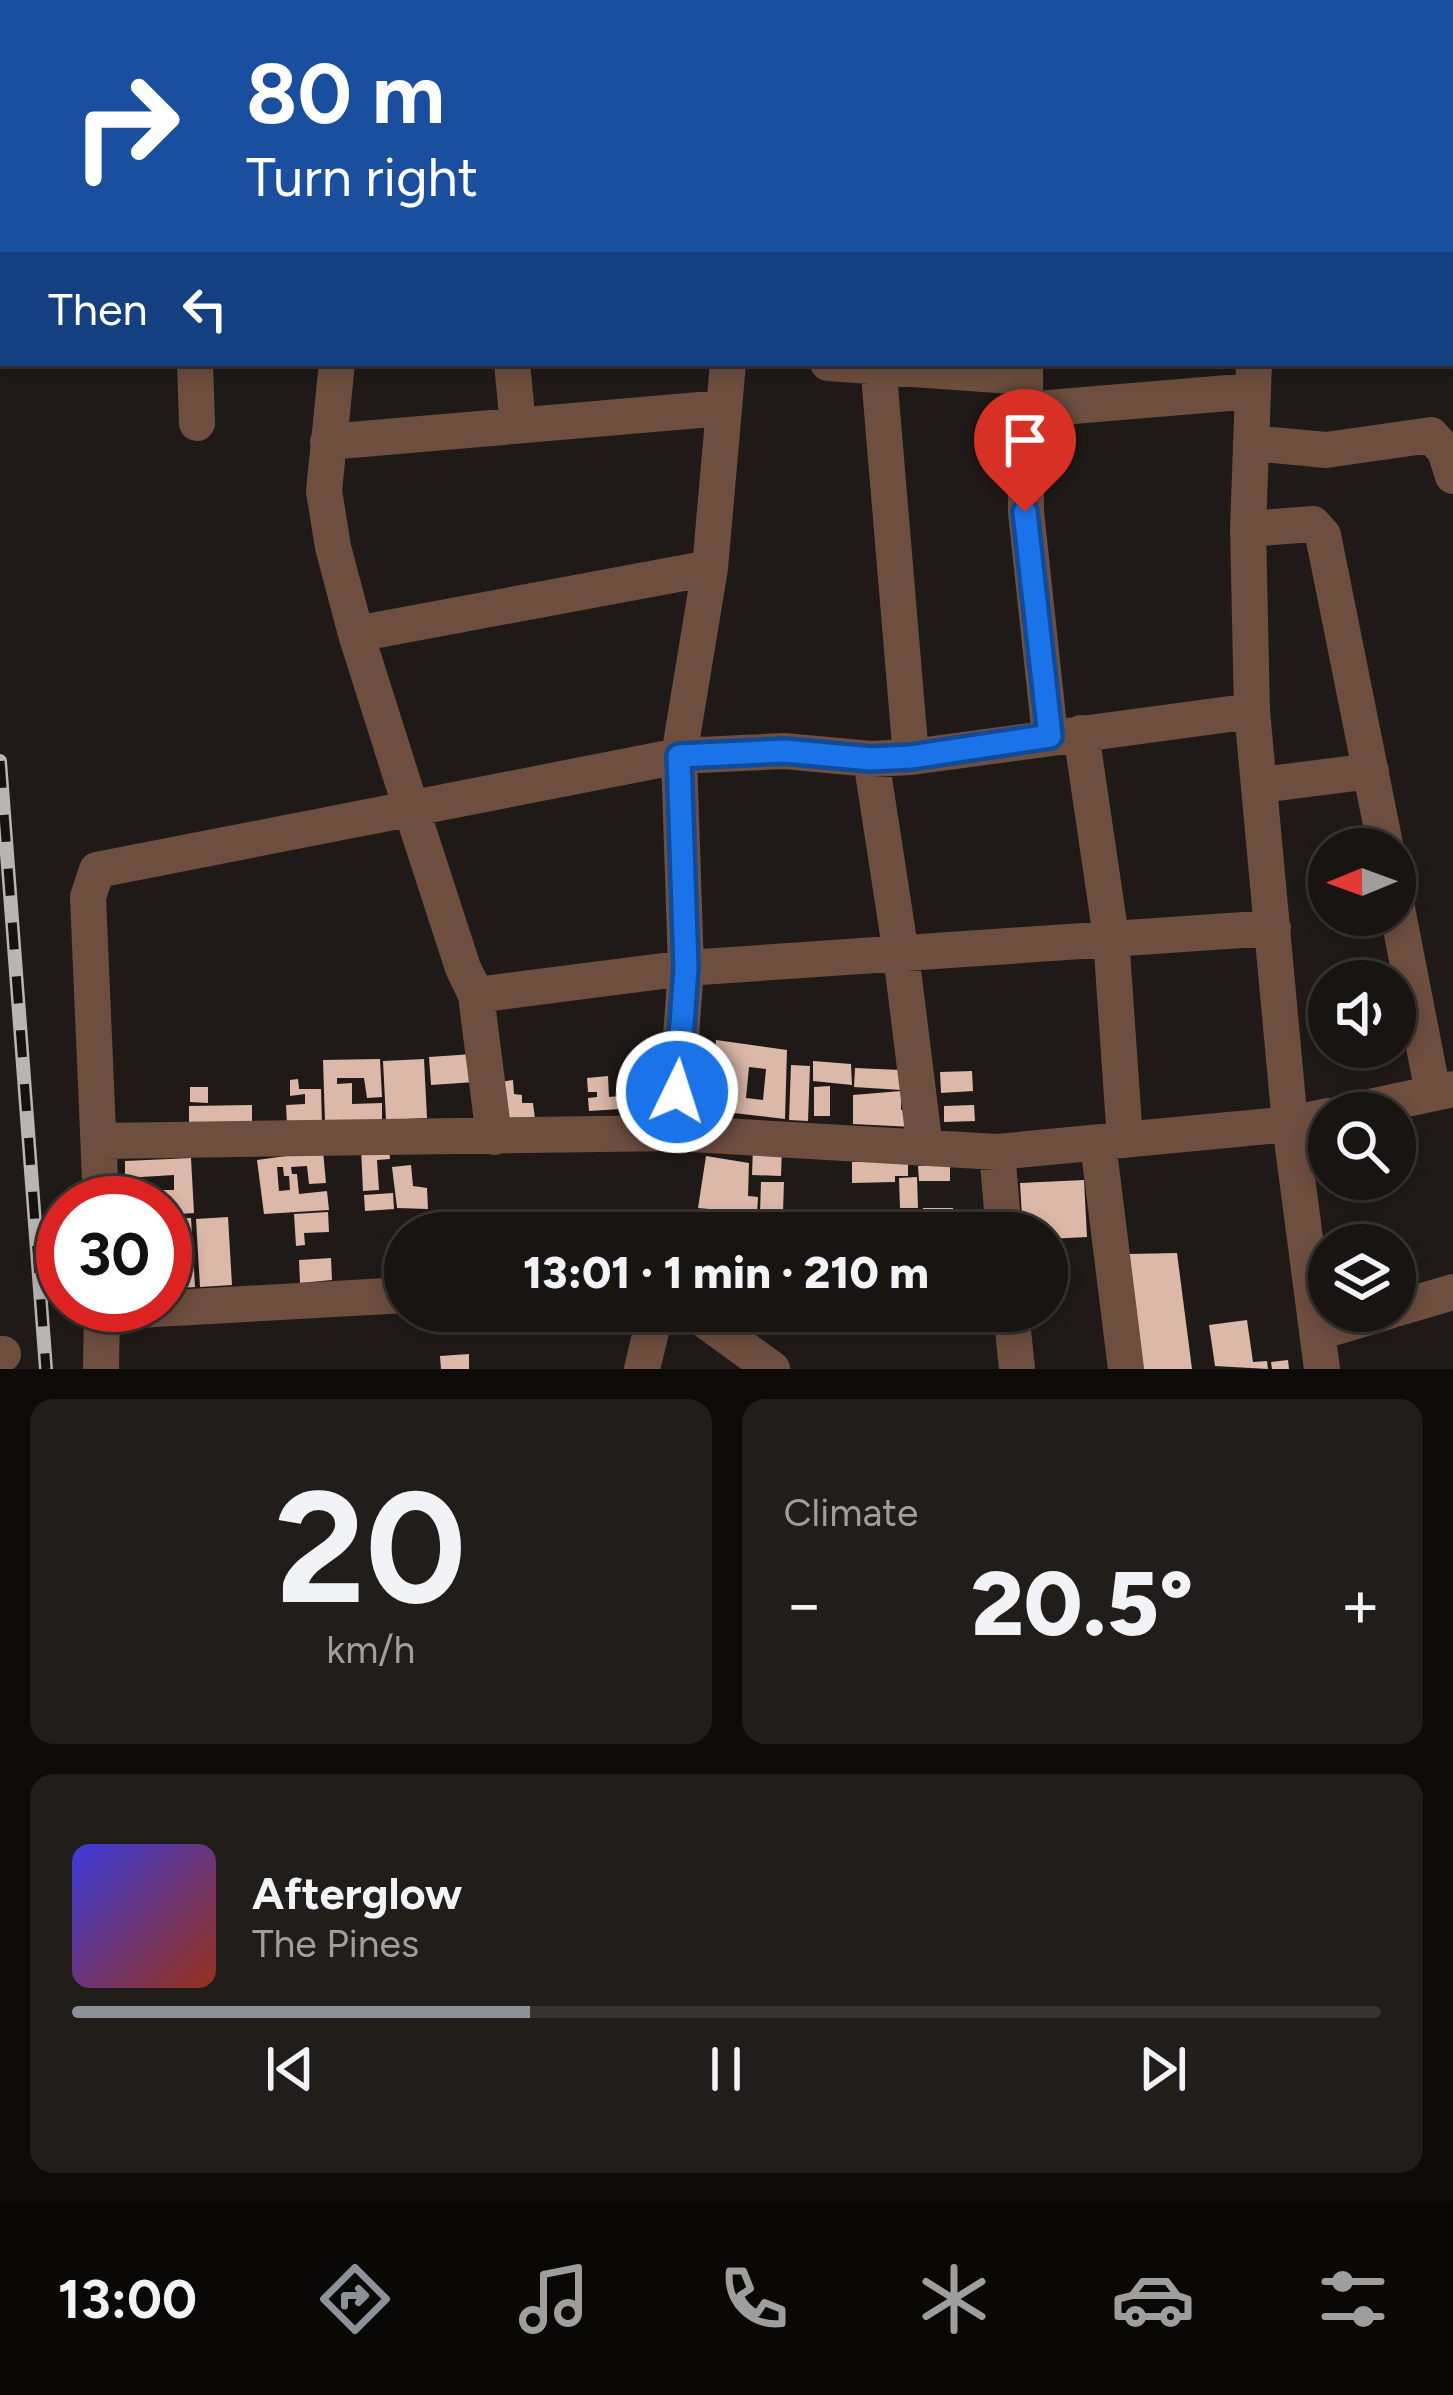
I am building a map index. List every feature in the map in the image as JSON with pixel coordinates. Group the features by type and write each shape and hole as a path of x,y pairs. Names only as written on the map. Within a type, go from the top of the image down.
{"street":[{"path":"195,366 197,423"},
{"path":"337,366 324,491 356,634 463,968 476,995 494,1136"},
{"path":"512,366 518,425"},
{"path":"674,1133 686,968 679,756 710,568 728,366"},
{"path":"878,366 911,757"},
{"path":"893,366 1025,383 1253,377 1248,529 1252,711 1290,1124 1308,1253"},
{"path":"1025,383 1025,512 1066,735 1112,937 1111,1142 1126,1369"},
{"path":"328,442 723,408"},
{"path":"1251,443 1326,450 1431,435 1445,451 1453,476"},
{"path":"1248,529 1312,524 1324,535 1382,828"},
{"path":"356,634 710,568"},
{"path":"101,1176 88,897 97,870 679,756 784,751 871,759 911,757 1252,711"},
{"path":"871,759 925,1148"},
{"path":"1262,784 1370,771"},
{"path":"476,995 686,968 1273,928"},
{"path":"1404,936 1443,1091"},
{"path":"100,1141 674,1133 997,1152 1308,1120"},
{"path":"997,1152 1002,1212"},
{"path":"1416,1303 1453,1292"},
{"path":"192,1305 384,1296"},
{"path":"101,1369 102,1332"},
{"path":"642,1369 651,1332"},
{"path":"721,1332 772,1369"},
{"path":"1013,1332 1016,1369"},
{"path":"1319,1332 1322,1369"}],"building":[{"path":"716,1040 787,1050 785,1119 708,1110 710,1092 721,1094 724,1064 714,1063","holes":["749,1067 766,1069 763,1100 746,1098"]},
{"path":"473,1054 475,1082 431,1085 429,1057"},
{"path":"380,1059 382,1097 367,1098 364,1078 337,1078 337,1084 352,1083 352,1104 382,1103 382,1121 325,1122 323,1060"},
{"path":"424,1059 427,1118 386,1120 383,1061"},
{"path":"813,1061 851,1064 852,1085 813,1081"},
{"path":"791,1065 810,1066 808,1121 789,1120"},
{"path":"855,1068 901,1070 901,1090 854,1087"},
{"path":"972,1071 973,1091 941,1093 940,1072"},
{"path":"608,1076 609,1097 620,1096 620,1109 589,1111 588,1098 597,1097 597,1092 588,1092 587,1078"},
{"path":"298,1079 299,1089 321,1089 322,1124 287,1125 286,1105 305,1104 305,1094 290,1096 290,1080"},
{"path":"513,1080 514,1094 522,1095 522,1103 533,1103 535,1119 507,1120 500,1082"},
{"path":"830,1086 830,1116 814,1116 814,1087"},
{"path":"190,1087 208,1087 208,1103 190,1102"},
{"path":"901,1091 901,1110 913,1110 913,1127 853,1124 853,1095"},
{"path":"623,1096 658,1096 658,1109 623,1109"},
{"path":"252,1105 252,1124 189,1125 189,1106"},
{"path":"974,1105 975,1121 944,1122 944,1106"},
{"path":"389,1146 390,1159 377,1160 379,1190 363,1191 361,1148"},
{"path":"753,1146 782,1147 781,1176 752,1175"},
{"path":"323,1151 326,1183 309,1184 307,1166 291,1167 292,1174 297,1174 299,1194 327,1191 329,1210 264,1214 257,1160","holes":["277,1167 283,1167 290,1190 279,1191"]},
{"path":"706,1156 749,1163 748,1196 758,1197 757,1212 698,1208"},
{"path":"191,1158 192,1176 125,1176 125,1161"},
{"path":"852,1162 908,1162 908,1176 895,1176 895,1182 852,1183"},
{"path":"411,1165 413,1186 427,1188 428,1209 397,1208 392,1167"},
{"path":"950,1165 950,1181 919,1181 918,1166"},
{"path":"917,1177 918,1208 900,1208 899,1178"},
{"path":"1084,1180 1087,1237 1068,1238 1068,1212 1022,1212 1020,1183"},
{"path":"761,1182 784,1182 783,1212 760,1212"},
{"path":"393,1193 394,1209 365,1211 364,1195"},
{"path":"923,1208 953,1208 953,1212 923,1212"},
{"path":"328,1212 329,1232 304,1233 305,1245 296,1246 294,1214"},
{"path":"228,1217 232,1285 200,1287 196,1219"},
{"path":"1177,1253 1192,1369 1142,1369 1128,1254"},
{"path":"331,1258 332,1280 300,1283 299,1260"},
{"path":"1247,1320 1253,1362 1267,1361 1268,1369 1215,1366 1209,1325"},
{"path":"469,1354 469,1369 441,1369 440,1356"},
{"path":"1288,1360 1289,1369 1272,1369 1271,1362"}],"railway":[{"path":"0,761 46,1369"}],"route":[{"path":"677,1092 686,968 679,756 784,751 871,759 911,757 1050,736 1025,512"}]}
